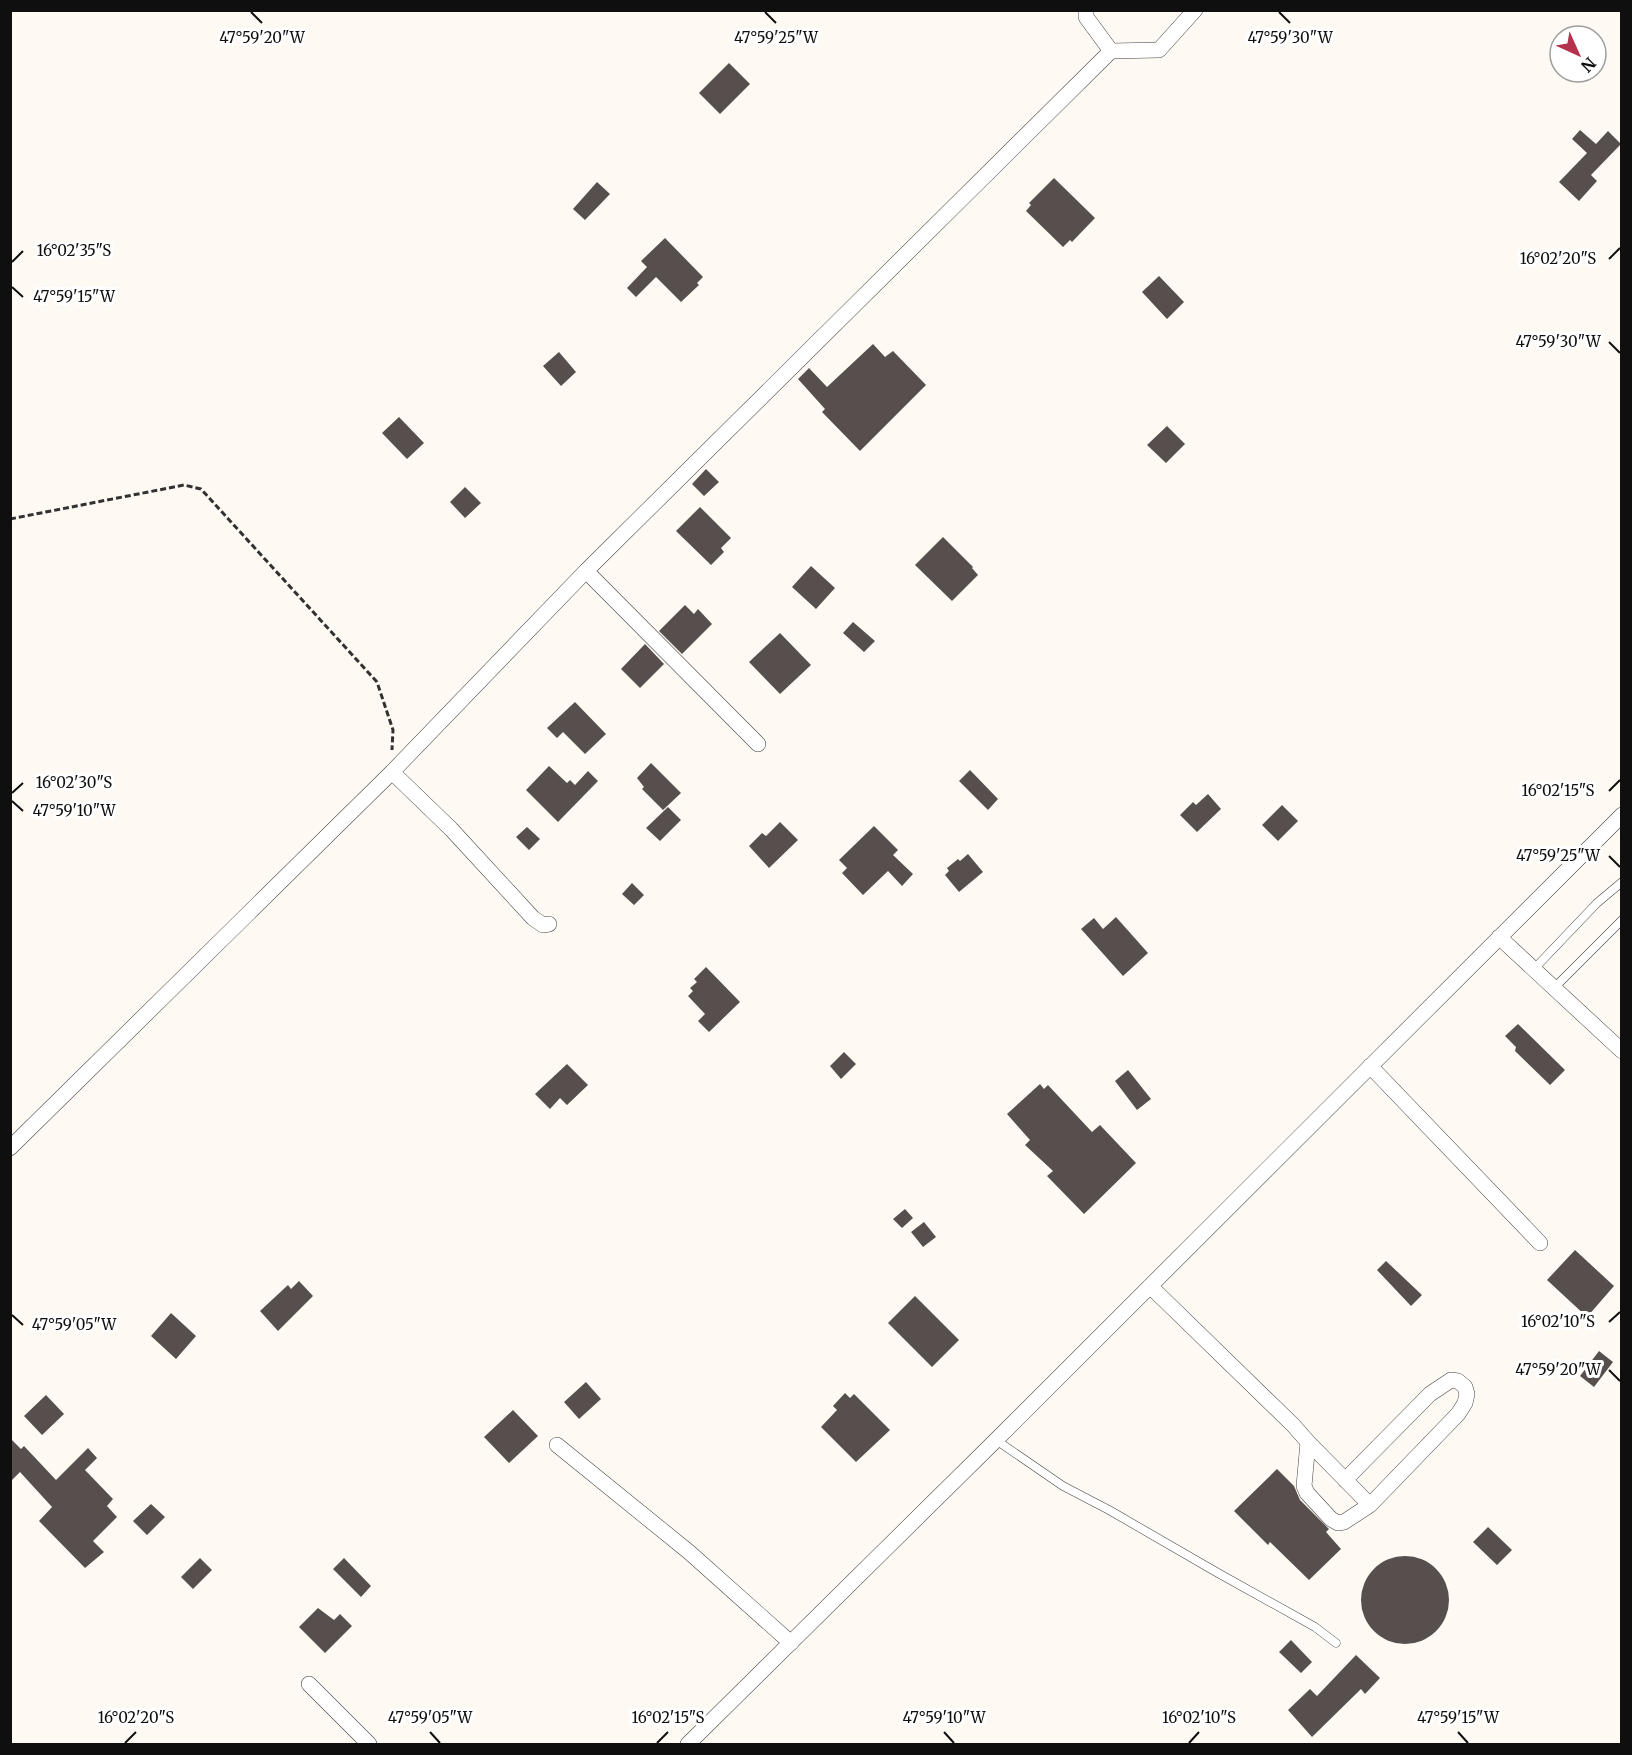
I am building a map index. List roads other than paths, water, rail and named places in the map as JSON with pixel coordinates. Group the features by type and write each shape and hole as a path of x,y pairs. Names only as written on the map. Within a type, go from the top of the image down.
{"street":[{"path":"1086,10 1086,17 1111,51"},
{"path":"10,1148 392,772 586,571 1111,51 1159,50 1195,10"},
{"path":"586,571 758,744"},
{"path":"392,772 451,829 533,918 543,925 549,924"},
{"path":"688,1744 996,1440 1622,814"},
{"path":"1499,937 1622,1051"},
{"path":"1370,1066 1540,1243"},
{"path":"1150,1286 1293,1425 1370,1505"},
{"path":"1308,1442 1304,1486 1307,1493 1331,1519 1338,1523 1344,1522 1370,1505 1458,1413 1465,1402 1467,1394 1465,1387 1458,1381 1451,1380 1430,1394 1345,1480"},
{"path":"557,1445 689,1552 791,1643"},
{"path":"309,1684 369,1744"}],"lane":[{"path":"1533,969 1597,903 1622,882"},
{"path":"1554,988 1622,920"},
{"path":"996,1440 1063,1486 1315,1627 1336,1643"}]}
